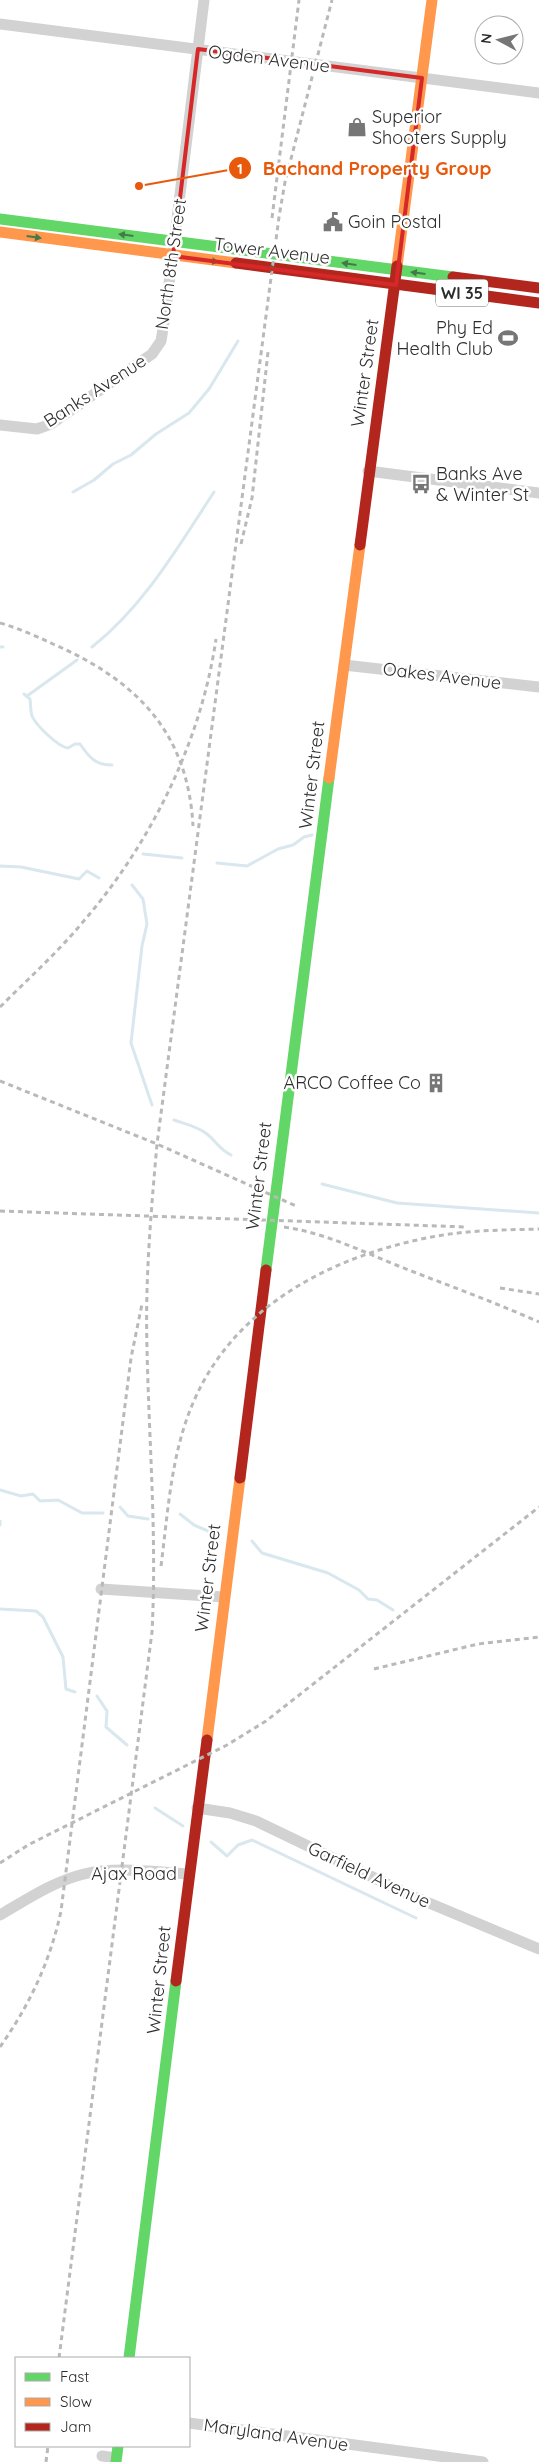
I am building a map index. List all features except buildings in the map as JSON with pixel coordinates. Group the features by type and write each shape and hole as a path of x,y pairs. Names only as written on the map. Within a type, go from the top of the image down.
{"street":[{"name":"North 8th Street","path":"158,348 163,332 204,0"},
{"name":"Winter Street","path":"129,2357 168,2056 188,1874 223,1597 368,471 396,285 432,0"},
{"name":"Ogden Avenue","path":"0,24 539,93"},
{"name":"Tower Avenue","path":"0,219 539,288"},
{"name":"Tower Avenue","path":"0,232 539,303"},
{"name":"Banks Avenue","path":"0,425 38,429 51,424 142,362 158,348"},
{"path":"368,471 539,493"},
{"name":"Oakes Avenue","path":"344,664 539,688"},
{"path":"101,1589 223,1597"},
{"name":"Garfield Avenue","path":"197,1808 230,1813 256,1821 410,1895 539,1949"},
{"name":"Ajax Road","path":"0,1915 64,1881 82,1874 121,1871 188,1874"},
{"name":"Maryland Avenue","path":"190,2423 483,2462"},
{"path":"102,2456 117,2455"}],"highlighted area":[{"path":"198,49 422,78 396,285 173,256"}],"waterway":[{"path":"73,492 94,480 113,464 131,455 156,434 189,413 209,389 238,341"},
{"path":"92,647 128,613 159,575 214,492"},
{"path":"27,696 77,660"},
{"path":"24,694 30,699 31,714 34,720 53,740 68,748 75,744 80,744 86,753 97,762 112,765"},
{"path":"217,863 247,866 278,849 293,845 304,837 312,835"},
{"path":"143,854 182,858"},
{"path":"0,866 21,867 79,879 87,871 99,878"},
{"path":"132,885 143,899 147,924 142,946 131,1043 152,1105"},
{"path":"174,1120 203,1131 231,1155"},
{"path":"322,1184 397,1203 539,1213"},
{"path":"0,1490 21,1496 33,1494 40,1501 58,1500 82,1513 103,1513"},
{"path":"120,1507 128,1516 148,1519"},
{"path":"180,1514 194,1525 215,1534"},
{"path":"252,1541 262,1553 328,1573 359,1590 368,1599 377,1600 393,1610"},
{"path":"0,1609 36,1611 43,1617 63,1657 66,1689 75,1692"},
{"path":"97,1696 107,1711 106,1727 127,1745"},
{"path":"155,1808 183,1826"},
{"path":"211,1842 227,1856 238,1845 252,1840 416,1918"}],"railway":[{"path":"272,218 299,0"},
{"path":"59,2357 152,1632 154,1561 147,1297 157,1144 279,217 285,182 332,0"},
{"path":"241,544 252,498 268,352"},
{"path":"0,623 34,635 83,658 109,674 152,713 168,737 181,763 189,793 193,826"},
{"path":"0,1007 72,934 107,893 130,860 150,826 185,754 209,678 216,639"},
{"path":"0,1081 157,1144 296,1206"},
{"path":"0,1211 467,1227"},
{"path":"284,1227 314,1233 342,1243 539,1322"},
{"path":"161,1566 175,1463 193,1403 211,1368 235,1338 262,1311 293,1289 326,1271 362,1256 399,1244 463,1233 539,1229"},
{"path":"500,1288 539,1294"},
{"path":"0,2047 21,2015 38,1982 51,1948 61,1911 131,1358 142,1304"},
{"path":"0,1863 28,1845 227,1745 266,1721 539,1507"},
{"path":"374,1669 478,1644 539,1637"},
{"path":"46,2462 48,2447"}],"traffic: fast":[{"path":"0,219 453,277"},
{"path":"266,1270 329,778"},
{"path":"129,2357 176,1981"},
{"path":"116,2462 118,2447"}],"traffic: slow":[{"path":"397,266 432,0"},
{"path":"0,232 236,263"},
{"path":"329,778 360,545"},
{"path":"207,1740 240,1478"}],"traffic: jam":[{"path":"236,263 539,303"},
{"path":"360,545 397,266"},
{"path":"453,277 539,288"},
{"path":"240,1478 266,1270"},
{"path":"176,1981 207,1740"}],"place":[{"name":"Superior Shooters Supply","path":"357,127"},
{"name":"Bachand Property Group","path":"139,186"},
{"name":"Goin Postal","path":"333,222"},
{"name":"Phy Ed Health Club","path":"508,338"},
{"name":"Banks Ave & Winter St","path":"421,484"},
{"name":"ARCO Coffee Co","path":"436,1083"}]}
